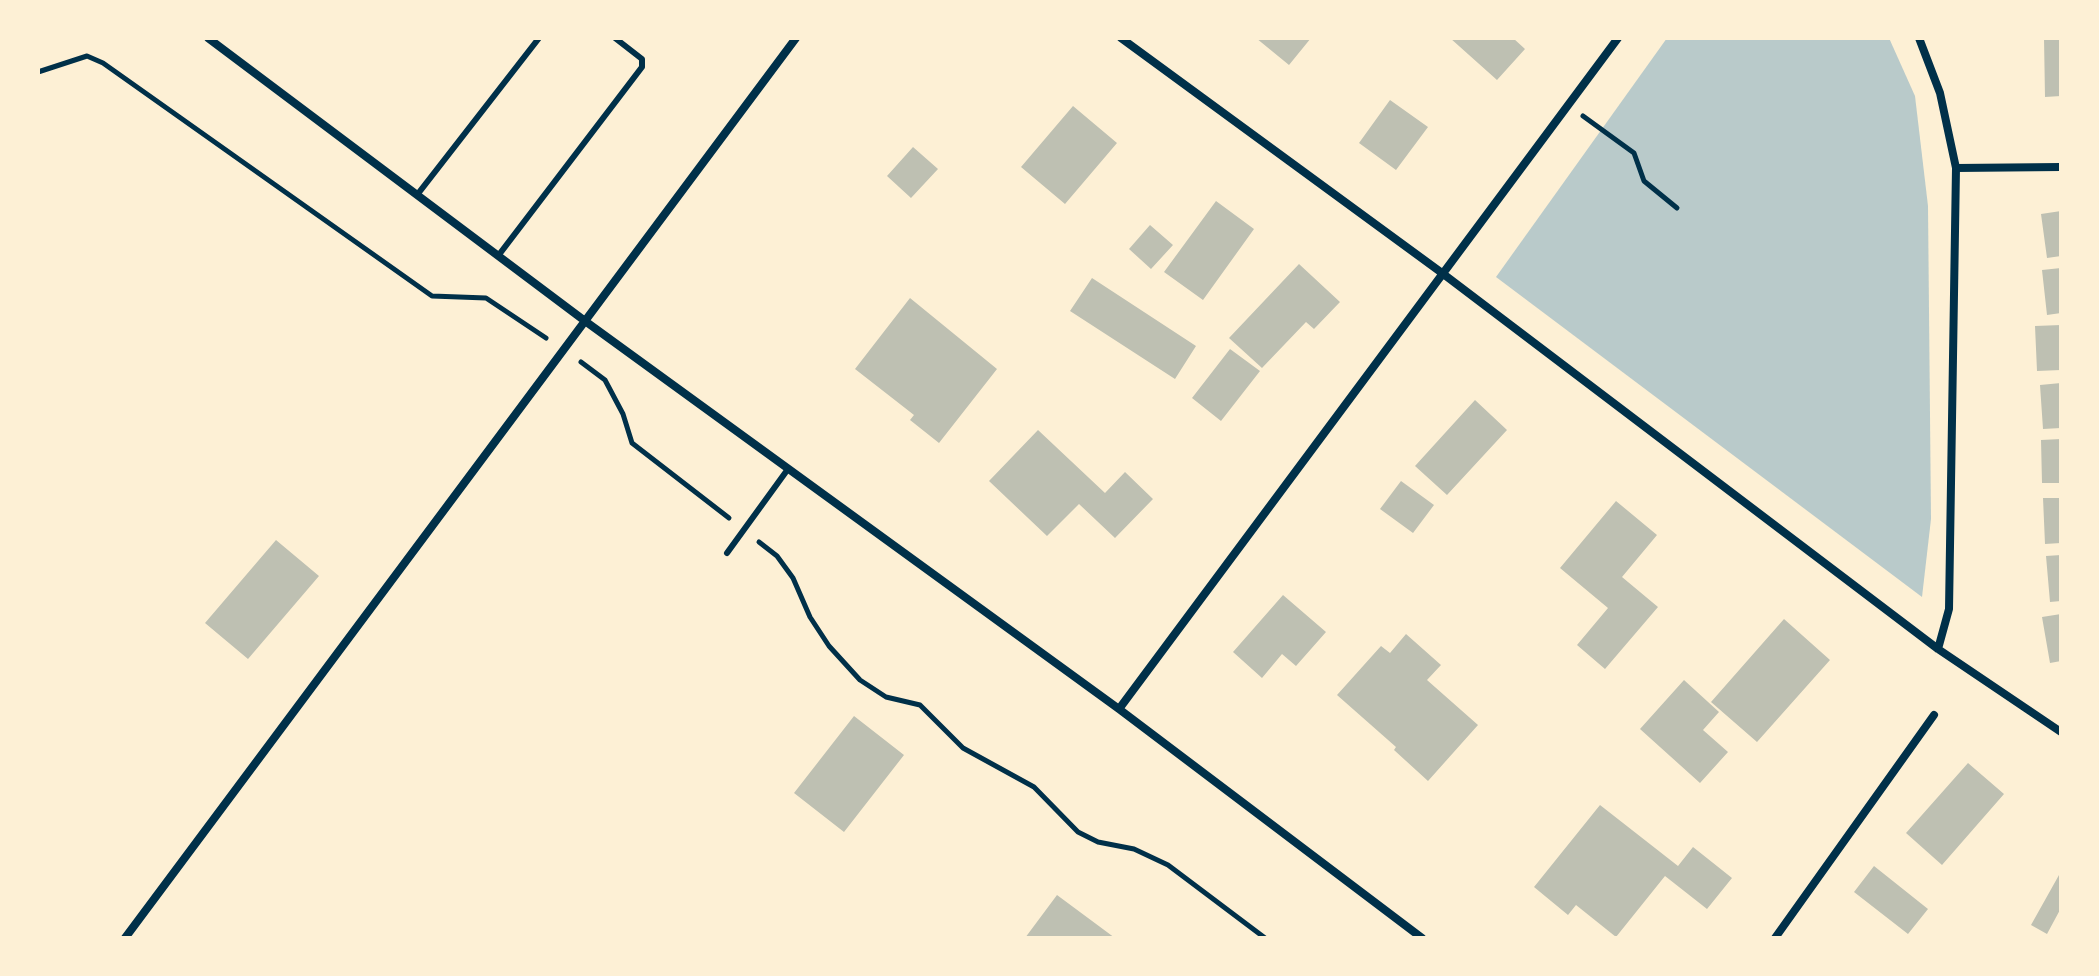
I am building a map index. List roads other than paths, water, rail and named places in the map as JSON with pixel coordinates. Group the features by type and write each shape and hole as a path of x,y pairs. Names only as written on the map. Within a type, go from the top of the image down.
{"street":[{"path":"208,38 585,321 1119,709 1422,938"},
{"path":"125,938 796,38"},
{"path":"1121,38 1442,273 1938,649 2061,732"},
{"path":"1119,709 1618,38"},
{"path":"1919,38 1940,93 1956,168 1949,609 1938,649"},
{"path":"1956,168 2061,167"},
{"path":"1775,938 1934,715"}],"lane":[{"path":"417,195 539,38"},
{"path":"498,256 642,67 642,59 615,38"},
{"path":"727,553 788,469"}]}
